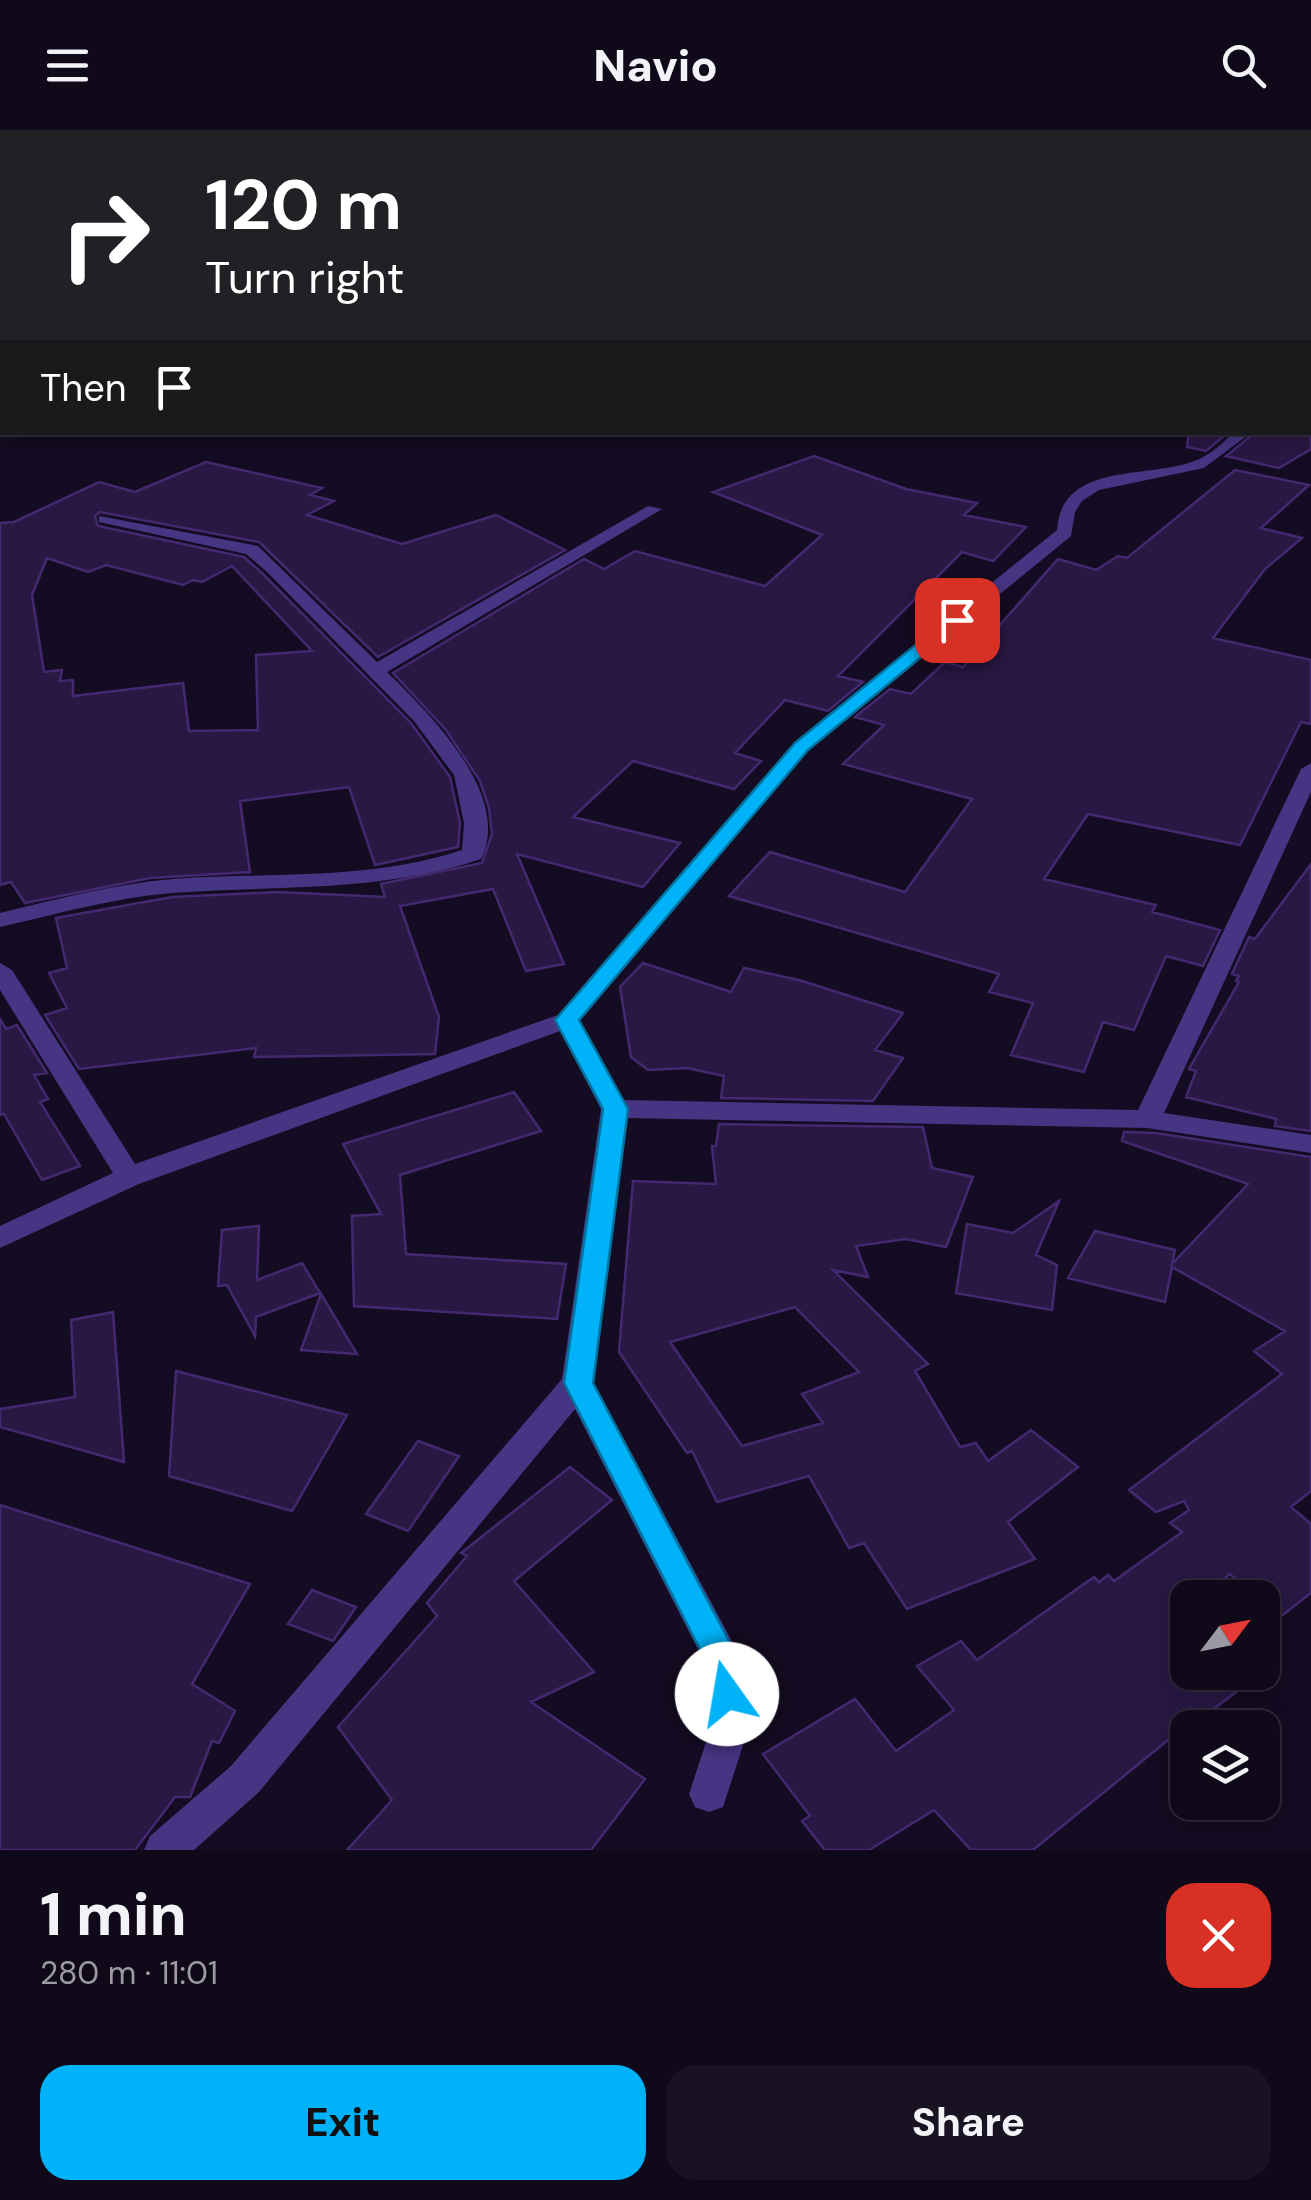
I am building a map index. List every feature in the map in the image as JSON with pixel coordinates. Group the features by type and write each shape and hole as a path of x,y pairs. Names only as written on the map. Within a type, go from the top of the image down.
{"street":[{"path":"0,1238 129,1177 567,1020 802,746 1065,532 1063,518 1070,504 1090,489 1125,478 1199,465 1241,435"},
{"path":"374,672 654,510"},
{"path":"0,920 167,886 271,879 386,879 473,854 475,823 464,775 421,717 252,550 105,518"},
{"path":"1147,1118 1311,769"},
{"path":"0,970 129,1177"},
{"path":"164,1850 245,1779 578,1383 616,1109 567,1020"},
{"path":"616,1109 1147,1118 1311,1144"},
{"path":"578,1383 724,1662 730,1727 709,1794"}],"building":[{"path":"1189,435 1225,435 1206,451 1187,447"},
{"path":"1252,435 1311,435 1311,449 1279,468 1226,456"},
{"path":"814,456 906,489 977,503 964,515 1026,527 993,561 962,552 838,676 863,682 828,711 785,700 735,753 761,761 734,789 633,761 573,817 680,843 643,887 517,854 564,964 526,971 493,889 400,906 439,1017 435,1054 254,1057 256,1048 79,1069 45,1015 67,1008 49,973 67,968 56,918 172,897 278,892 385,897 381,884 482,863 492,834 480,781 446,730 393,673 584,559 604,569 635,551 765,586 822,535 713,492"},
{"path":"206,462 322,488 310,495 334,501 307,515 402,544 496,515 565,550 378,657 259,542 100,512 95,516 98,526 244,557 263,574 411,723 450,777 460,823 458,847 375,865 349,787 240,801 250,872 150,878 25,903 11,882 0,885 0,523 14,522 99,482 135,492","holes":["47,558 88,572 106,565 183,585 193,580 202,582 232,566 312,651 256,655 258,730 189,731 183,683 73,696 73,680 60,681 62,670 44,672 32,595"]},
{"path":"1235,470 1309,485 1261,528 1302,538 1265,569 1213,638 1311,660 1311,724 1301,722 1240,845 1088,814 1044,879 1156,905 1152,912 1220,930 1203,966 1166,956 1134,1030 1103,1022 1084,1072 1011,1055 1033,1003 989,992 999,974 729,896 770,852 905,892 972,799 843,764 884,725 855,717 890,689 911,694 945,662 963,667 1058,559 1096,570 1118,556 1127,558"},
{"path":"1311,864 1311,1131 1275,1126 1276,1119 1186,1097 1196,1071 1189,1069 1239,982 1239,976 1232,974 1249,937 1255,939"},
{"path":"643,963 731,992 744,968 799,980 903,1013 875,1050 903,1058 873,1101 721,1098 724,1076 687,1068 648,1070 631,1057 620,987"},
{"path":"0,1019 6,1029 17,1025 47,1073 34,1075 48,1099 40,1102 80,1166 42,1180 4,1114 0,1115"},
{"path":"514,1092 541,1131 400,1175 406,1254 566,1264 557,1319 354,1306 352,1216 381,1214 343,1144"},
{"path":"719,1124 923,1127 932,1168 973,1177 946,1247 906,1239 856,1246 868,1277 833,1270 928,1364 915,1371 960,1447 976,1443 988,1461 1031,1430 1078,1467 1008,1522 1035,1559 907,1609 864,1543 849,1548 809,1476 717,1502 692,1451 687,1453 619,1352 633,1181 716,1184 712,1146 716,1146","holes":["795,1307 859,1372 802,1394 823,1423 742,1446 670,1342"]},
{"path":"1124,1132 1156,1133 1311,1157 1311,1491 1291,1507 1311,1524 1311,1593 1280,1617 1280,1580 1237,1580 1230,1574 1222,1580 1170,1580 1170,1690 1239,1690 1212,1710 1170,1710 1170,1738 1033,1850 971,1850 934,1810 869,1850 825,1850 802,1821 810,1816 763,1754 855,1699 896,1751 954,1710 917,1666 961,1641 977,1660 1094,1577 1099,1582 1108,1575 1114,1581 1182,1532 1170,1523 1189,1510 1184,1501 1156,1512 1129,1490 1282,1374 1254,1351 1285,1331 1172,1267 1165,1302 1068,1278 1095,1231 1175,1250 1172,1264 1248,1184 1122,1141"},
{"path":"1059,1201 1036,1255 1057,1265 1052,1310 956,1293 967,1224 1013,1233"},
{"path":"259,1226 257,1280 302,1263 320,1293 256,1317 255,1336 227,1285 218,1286 222,1230"},
{"path":"321,1294 357,1354 301,1350"},
{"path":"113,1312 124,1462 0,1427 0,1409 75,1397 71,1320"},
{"path":"176,1371 347,1415 292,1511 169,1476"},
{"path":"418,1441 459,1456 408,1531 366,1514"},
{"path":"570,1467 612,1500 514,1581 594,1672 531,1702 645,1779 591,1850 347,1850 392,1800 338,1727 437,1616 427,1603 467,1556 461,1553"},
{"path":"0,1505 250,1584 192,1684 235,1711 219,1743 212,1741 190,1797 175,1797 135,1850 0,1850"},
{"path":"312,1590 356,1607 333,1641 288,1624"}],"route":[{"path":"727,1694 724,1662 578,1383 616,1109 567,1020 802,746 957,620"}]}
